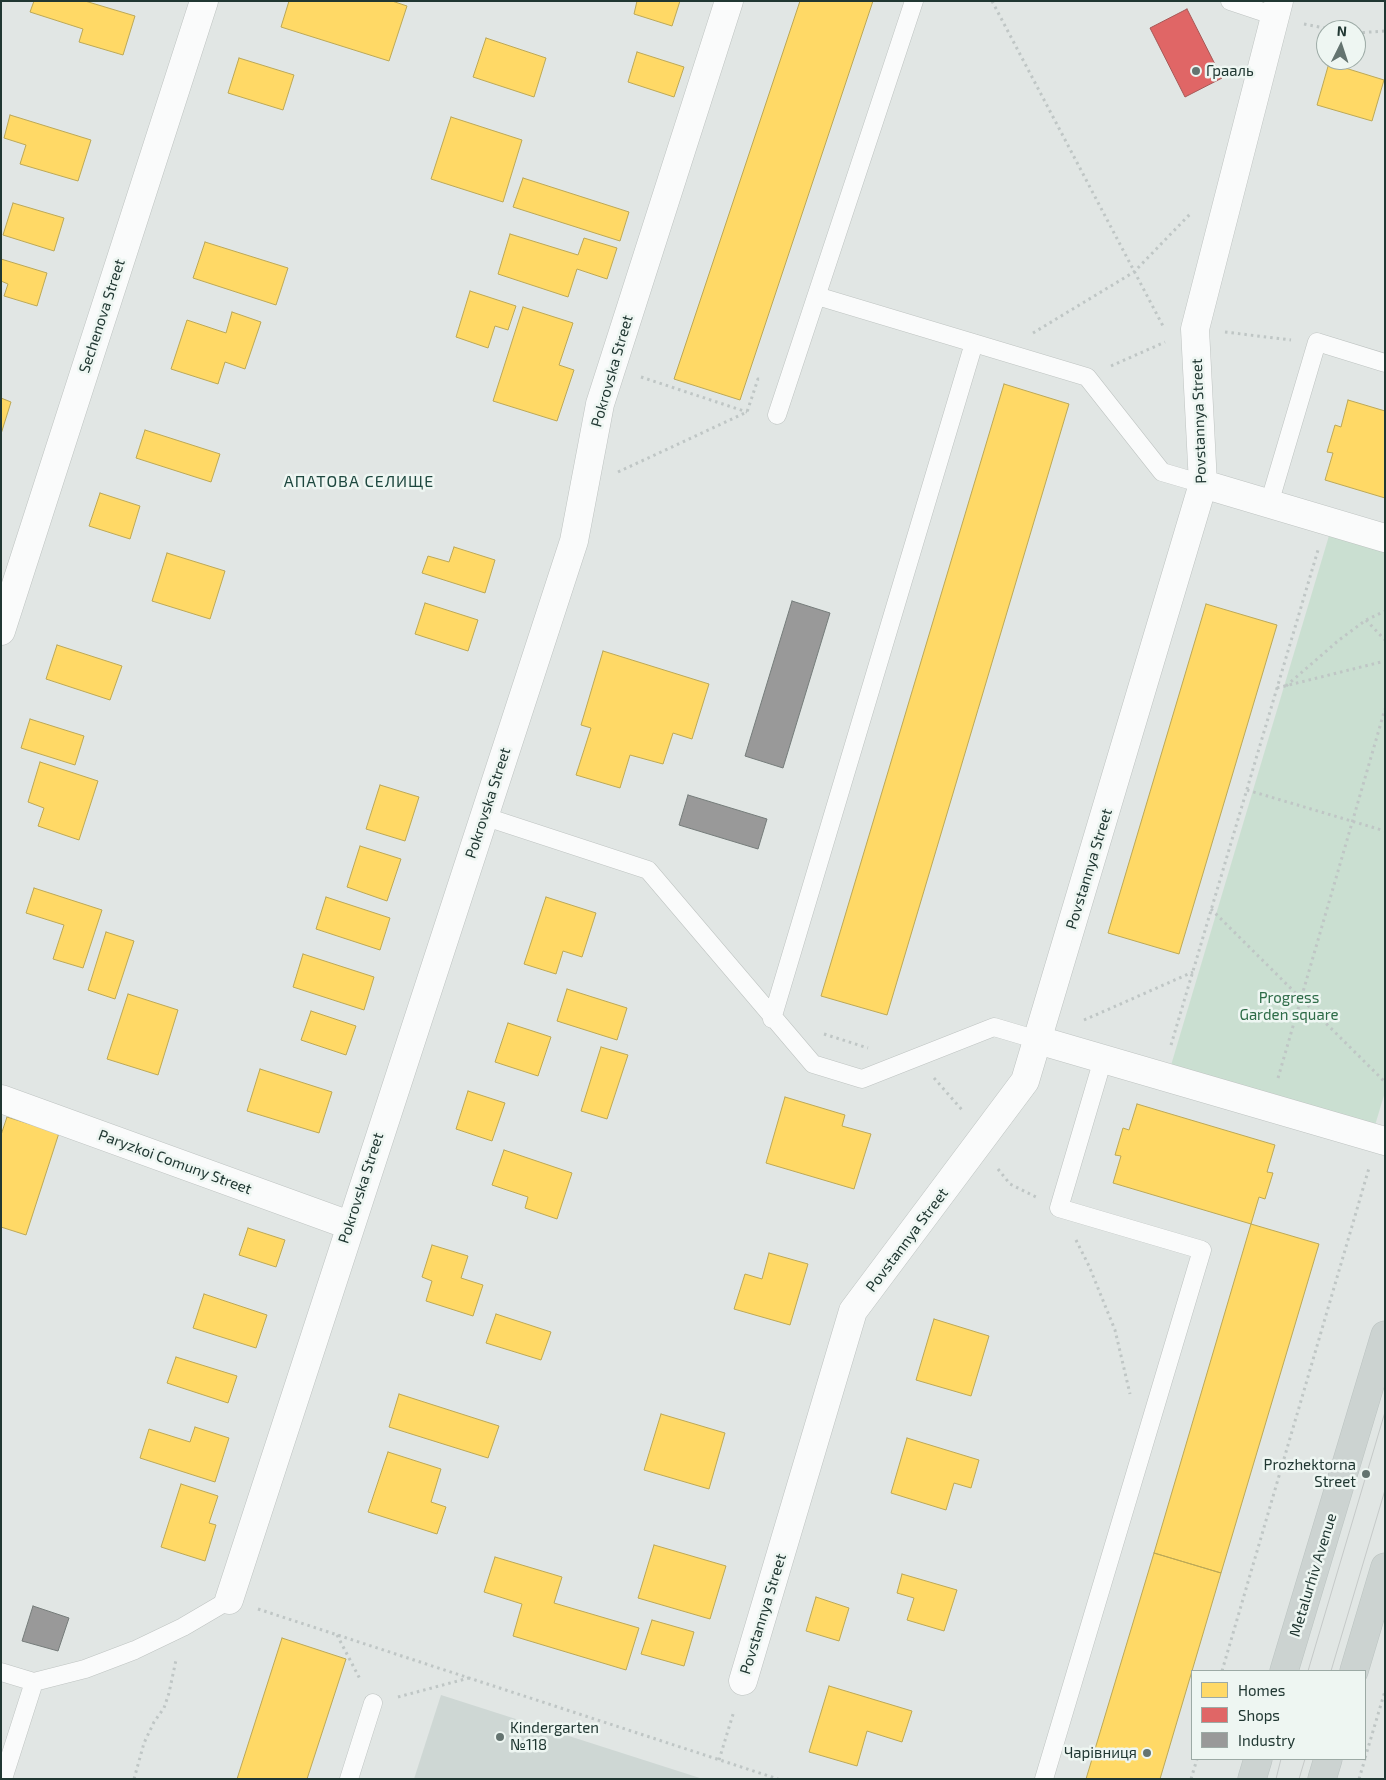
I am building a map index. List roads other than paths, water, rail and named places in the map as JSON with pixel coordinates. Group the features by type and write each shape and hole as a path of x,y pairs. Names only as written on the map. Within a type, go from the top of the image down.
{"main road":[{"name":"Metalurhiv Avenue","path":"1284,1670 1385,1335"},
{"path":"1354,1670 1385,1567"},
{"path":"1252,1779 1258,1760"},
{"path":"1322,1779 1328,1760"}],"street":[{"name":"Sechenova Street","path":"1,631 204,1"},
{"name":"Pokrovska Street","path":"229,1600 349,1224 574,541 600,404 729,1"},
{"name":"Povstannya Street","path":"743,1681 853,1311 1026,1081 1203,484 1195,329 1277,8"},
{"path":"1203,484 1385,538"},
{"path":"1038,1040 1381,1140"},
{"name":"Paryzkoi Comuny Street","path":"1,1099 349,1224"}],"lane":[{"path":"777,415 914,1"},
{"path":"1230,1 1277,8"},
{"path":"817,296 1087,377 1162,472 1203,484"},
{"path":"1269,504 1317,342 1385,363"},
{"path":"772,1019 974,343"},
{"path":"483,816 648,870 772,1019 813,1064 862,1079 994,1027 1038,1040"},
{"path":"1044,1779 1202,1250 1059,1208 1103,1059"},
{"path":"1,1672 34,1682 85,1669 135,1650 183,1627 229,1600"},
{"path":"3,1779 34,1682"},
{"path":"349,1779 373,1703"}],"tram line":[{"path":"1308,1670 1385,1412"},
{"path":"1331,1670 1385,1490"},
{"path":"1276,1779 1281,1760"},
{"path":"1299,1779 1305,1760"}],"place":[{"name":"Грааль","path":"1196,71"},
{"name":"Prozhektorna Street","path":"1366,1474"},
{"name":"Kindergarten №118","path":"500,1737"},
{"name":"Чарівниця","path":"1147,1753"}],"district":[{"name":"АПАТОВА СЕЛИЩЕ","path":"359,482"}],"park label":[{"name":"Progress Garden square","path":"1289,1006"}]}
